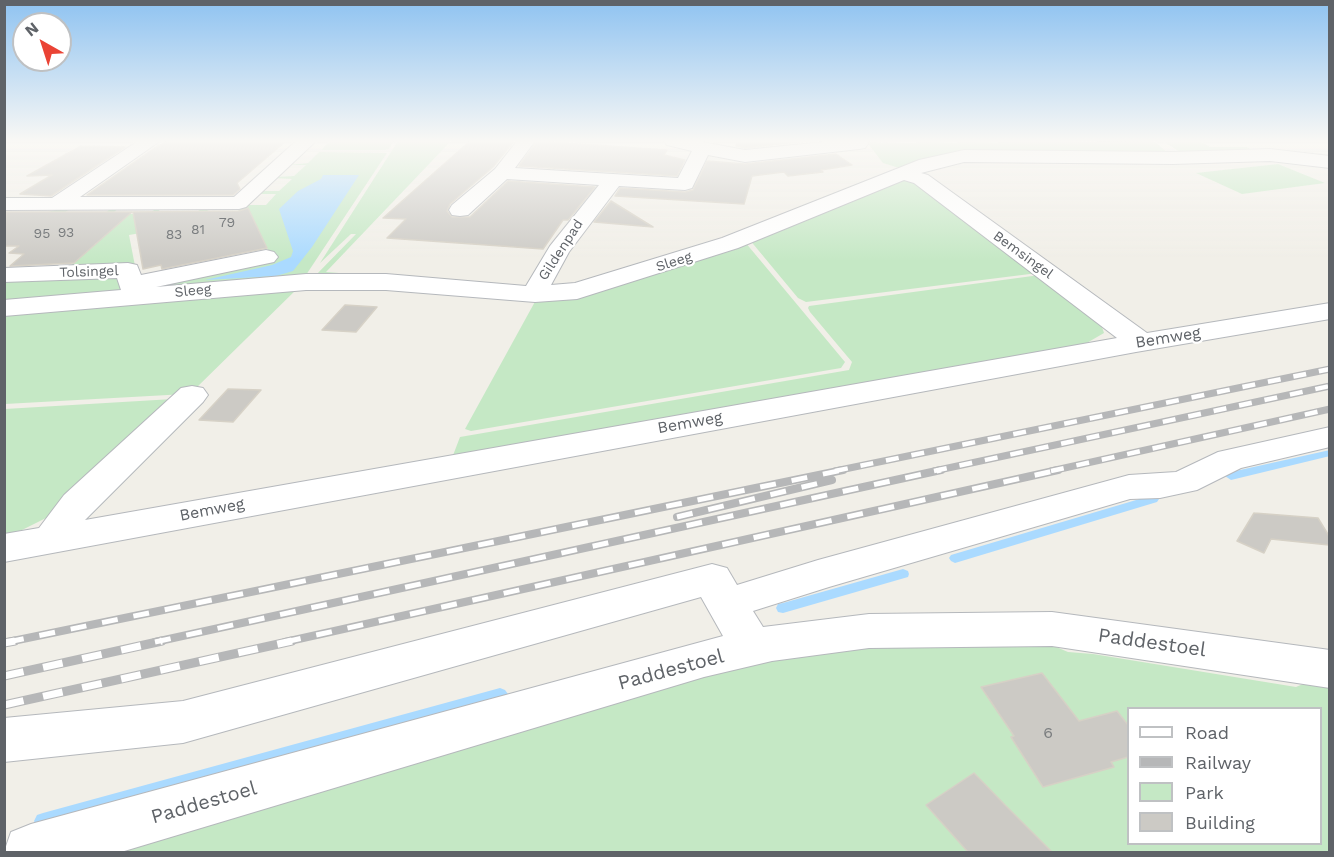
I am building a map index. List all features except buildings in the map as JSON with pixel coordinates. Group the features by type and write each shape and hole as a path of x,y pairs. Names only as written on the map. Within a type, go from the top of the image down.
{"street":[{"path":"4,223 42,212 91,181"},
{"path":"4,204 239,203 263,181"},
{"path":"460,210 492,181"},
{"name":"Gildenpad","path":"535,294 541,278 558,250 613,181"},
{"path":"632,181 685,184 686,181"},
{"name":"Sleeg","path":"4,308 306,282 386,282 535,294 594,287 744,238 883,181"},
{"name":"Bemsingel","path":"924,181 1141,342"},
{"name":"Tolsingel","path":"4,275 128,270 130,285 266,257"},
{"name":"Bemweg","path":"4,548 1141,342 1329,311"},
{"path":"51,540 77,504 192,395"},
{"path":"726,604 818,575 1129,487 1160,486 1184,482 1230,460 1329,437"},
{"path":"4,740 183,723 712,579 752,648"},
{"name":"Paddestoel","path":"31,852 704,659 752,648 869,631 1052,628 1329,669"}],"green space":[{"path":"290,181 368,181 304,278 142,290 272,259 251,214 212,221 235,213 246,205 266,205 276,194 258,194 260,191 279,191"},
{"path":"372,181 413,181 326,272 519,287 532,284 525,288 315,276 356,234 351,234 320,263"},
{"path":"890,181 912,181 1038,273 806,302 798,298 749,239"},
{"path":"1214,181 1320,181 1325,183 1242,194"},
{"path":"74,206 64,213 104,214 114,206 121,206 112,214 149,214 159,206 165,206 156,213 195,214 204,206 213,206 203,215 206,222 129,235 135,266 68,268 119,223 11,225 5,230 5,228 15,222"},
{"path":"745,242 845,362 841,368 471,431 465,429 537,298"},
{"path":"119,274 122,295 5,305 4,277"},
{"path":"1040,275 1101,324 1104,333 1085,344 452,458 460,437 849,370 852,362 810,312 809,306"},
{"path":"300,286 193,391 186,394 5,404 5,312"},
{"path":"173,399 50,516 16,533 5,535 5,409"},
{"path":"1042,641 1068,652 1093,654 1296,687 1303,684 1329,688 1329,852 115,852 122,847 676,677 840,648"}],"water":[{"path":"317,181 355,181 312,247 293,271 276,276 205,280 272,265 291,257 293,251 279,209 298,191"}],"waterway":[{"path":"1231,476 1330,453"},
{"path":"955,558 1153,499"},
{"path":"783,608 903,574"},
{"path":"43,821 500,694"}],"railway":[{"path":"835,471 1330,369"},
{"path":"934,471 1330,386"},
{"path":"1051,471 1330,409"},
{"path":"8,642 843,470"},
{"path":"155,642 941,470"},
{"path":"285,642 1058,470"},
{"path":"677,517 832,480"},
{"path":"4,643 15,641"},
{"path":"4,676 162,641"},
{"path":"4,705 292,641"}]}
